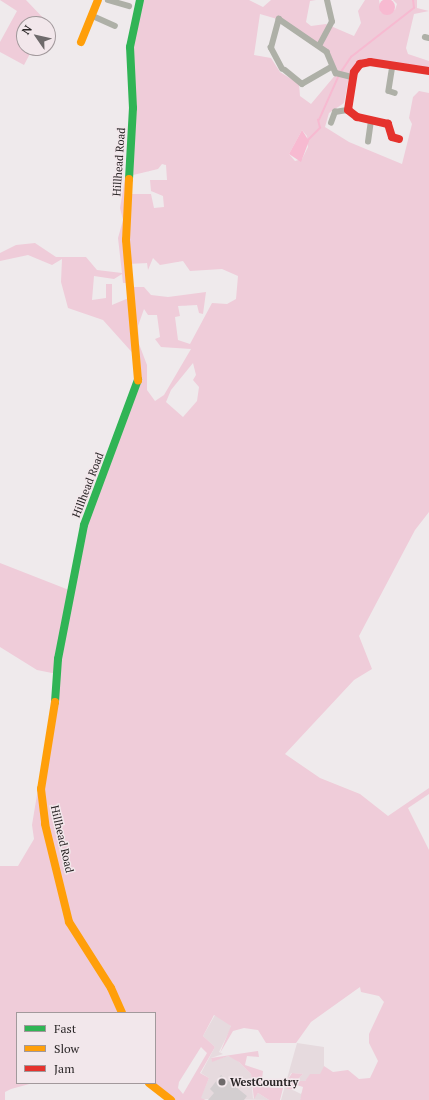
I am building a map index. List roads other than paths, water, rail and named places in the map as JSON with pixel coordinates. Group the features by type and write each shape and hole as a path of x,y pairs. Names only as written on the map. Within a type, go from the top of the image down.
{"street":[{"path":"80,42 93,16 98,0"},
{"path":"108,0 129,6"},
{"name":"Hillhead Road","path":"122,1012 111,988 70,922 45,824 41,789 58,659 84,525 140,375 133,341 126,236 133,108 130,47 140,0"},
{"path":"319,46 332,22 327,0"},
{"path":"93,16 115,26"},
{"path":"332,67 303,85 284,70 270,54 276,19 329,54 332,67 340,75 352,77"},
{"path":"347,110 352,77 362,63 393,65 429,72"},
{"path":"393,65 389,90 396,93"},
{"path":"331,123 335,112 347,110 372,120 388,124 392,137 399,139"},
{"path":"368,142 372,120"},
{"path":"150,1084 171,1100"}],"waterway":[{"path":"341,72 351,57 414,8 413,0"},
{"path":"319,120 339,75"},
{"path":"308,140 320,128 318,120"}],"place":[{"name":"WestCountry","path":"222,1082"}]}
